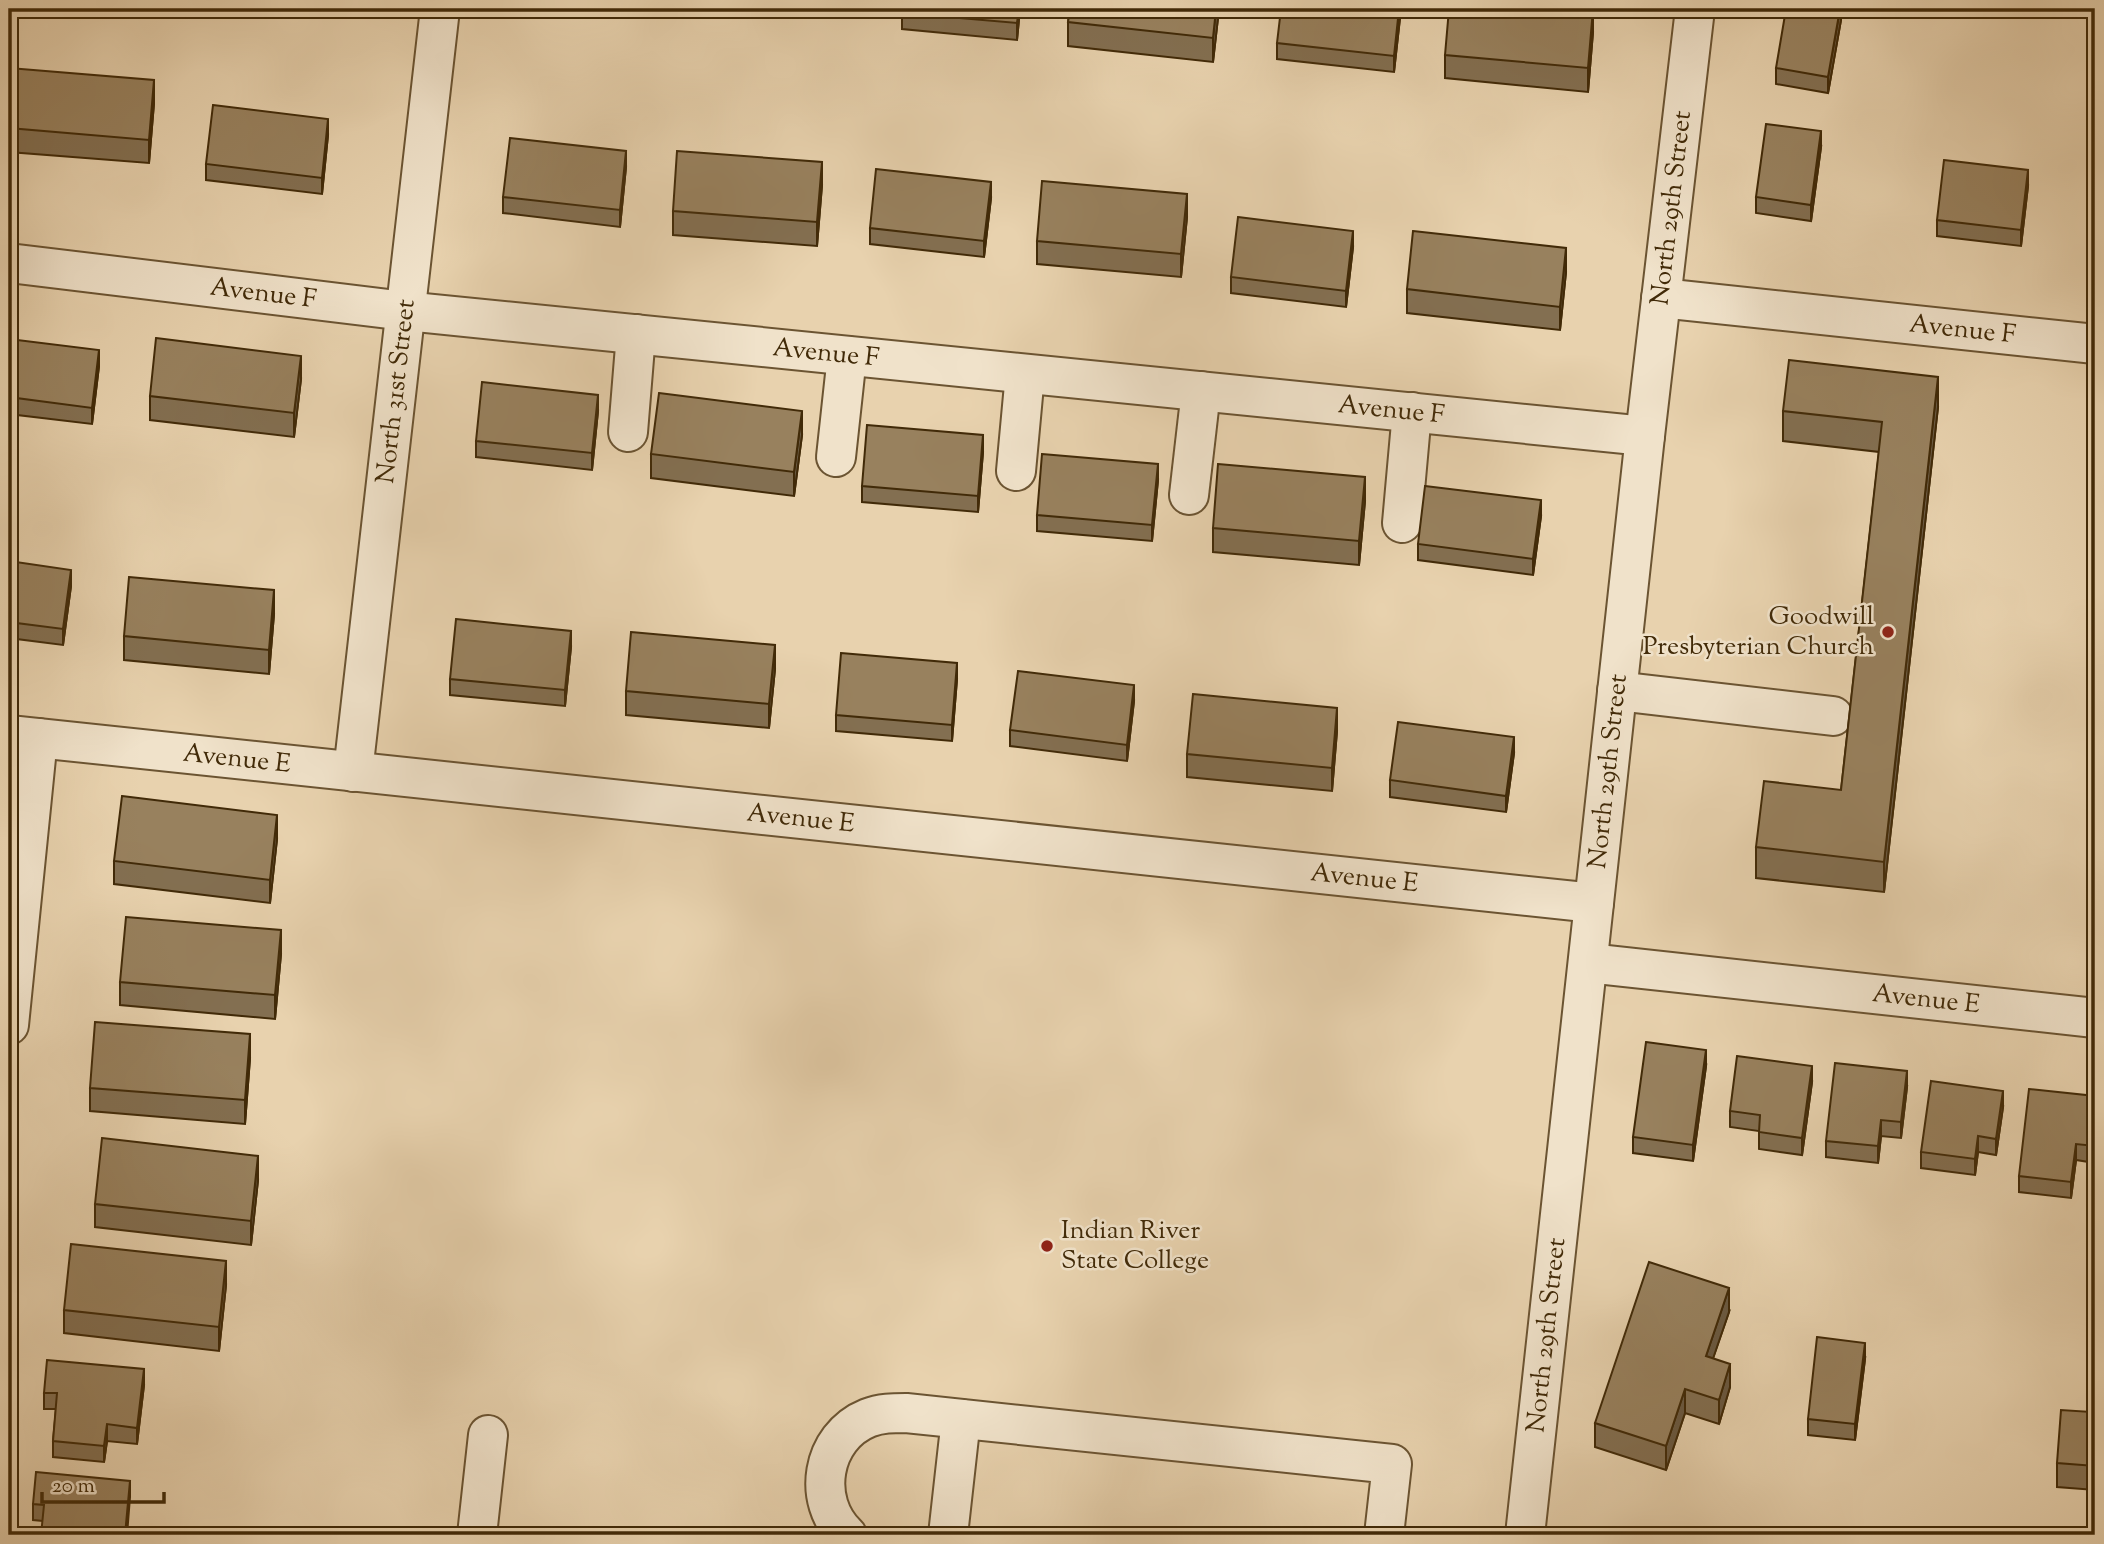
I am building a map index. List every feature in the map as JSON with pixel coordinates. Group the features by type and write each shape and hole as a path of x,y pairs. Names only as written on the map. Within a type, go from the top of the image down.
{"street":[{"name":"North 31st Street","path":"353,772 440,9"},
{"name":"North 29th Street","path":"1525,1535 1645,436 1695,9"},
{"name":"Avenue F","path":"9,263 405,311 1645,436"},
{"name":"Avenue F","path":"1661,298 2095,344"},
{"path":"628,432 636,334"},
{"path":"836,457 848,356"},
{"path":"1016,471 1025,374"},
{"path":"1189,495 1201,391"},
{"path":"1402,523 1412,412"},
{"path":"1617,691 1833,716"},
{"path":"9,1025 23,737"},
{"name":"Avenue E","path":"23,737 1594,903"},
{"name":"Avenue E","path":"1588,963 2095,1018"},
{"path":"847,1535 831,1513 825,1495 829,1458 838,1441 860,1422 886,1413 1392,1464 1384,1535"},
{"path":"948,1535 961,1419"},
{"path":"477,1535 488,1435"}],"building":[{"path":"902,9 1019,9 1017,23 902,13"},
{"path":"1070,9 1216,9 1213,38 1068,22"},
{"path":"1281,9 1399,9 1394,56 1277,43"},
{"path":"1449,9 1593,9 1588,68 1445,55"},
{"path":"1786,9 1840,9 1828,77 1776,68"},
{"path":"9,68 154,80 149,140 9,128"},
{"path":"213,105 328,119 322,178 206,164"},
{"path":"1766,124 1821,131 1811,205 1756,197"},
{"path":"510,138 626,151 620,210 503,197"},
{"path":"677,151 822,162 817,222 673,211"},
{"path":"1944,160 2028,170 2021,230 1937,220"},
{"path":"876,169 991,182 984,241 870,228"},
{"path":"1042,181 1187,194 1181,254 1037,241"},
{"path":"1238,217 1353,231 1346,291 1231,277"},
{"path":"1413,231 1566,248 1560,307 1407,289"},
{"path":"156,338 301,356 294,413 150,396"},
{"path":"9,339 99,350 92,408 9,397"},
{"name":"Goodwill Presbyterian Church","path":"1789,360 1938,377 1884,862 1756,847 1764,781 1841,790 1882,422 1783,411"},
{"path":"482,382 598,395 592,453 476,441"},
{"path":"659,393 802,411 794,472 651,454"},
{"path":"867,425 983,435 978,496 862,486"},
{"path":"1042,454 1158,464 1152,525 1037,515"},
{"path":"1218,464 1365,477 1359,541 1213,528"},
{"path":"1425,486 1541,500 1533,559 1418,544"},
{"path":"9,561 71,570 63,629 9,622"},
{"path":"129,577 274,590 269,650 124,636"},
{"path":"456,619 571,631 565,690 450,679"},
{"path":"631,632 775,645 769,704 626,691"},
{"path":"841,653 957,663 952,725 836,715"},
{"path":"1018,671 1134,685 1127,745 1010,730"},
{"path":"1193,694 1337,708 1332,768 1187,754"},
{"path":"1398,722 1514,737 1506,796 1390,780"},
{"path":"122,796 277,815 270,880 114,861"},
{"path":"126,917 281,930 275,995 120,982"},
{"path":"95,1022 250,1034 245,1100 90,1088"},
{"path":"1646,1042 1706,1050 1693,1145 1633,1137"},
{"path":"1737,1056 1812,1066 1802,1138 1759,1132 1760,1115 1730,1111"},
{"path":"1835,1063 1907,1071 1901,1122 1881,1120 1878,1146 1826,1141"},
{"path":"1931,1081 2003,1091 1996,1139 1978,1136 1975,1159 1921,1152"},
{"path":"2029,1089 2095,1096 2095,1146 2076,1144 2071,1182 2019,1176"},
{"path":"102,1138 258,1156 251,1221 95,1204"},
{"path":"71,1244 226,1261 219,1327 64,1310"},
{"path":"1649,1262 1729,1288 1706,1356 1730,1364 1719,1400 1685,1389 1666,1446 1595,1423"},
{"path":"1817,1337 1865,1343 1855,1424 1808,1419"},
{"path":"2095,1347 2095,1466 2057,1463 2061,1410 2091,1412"},
{"path":"47,1360 144,1369 137,1428 107,1424 104,1446 53,1441 57,1393 44,1393"},
{"path":"36,1472 130,1481 125,1535 41,1535 44,1505 33,1504"},
{"path":"287,1532 314,1535 287,1535"}],"place":[{"name":"Goodwill Presbyterian Church","path":"1888,632"},
{"name":"Indian River State College","path":"1047,1246"}]}
